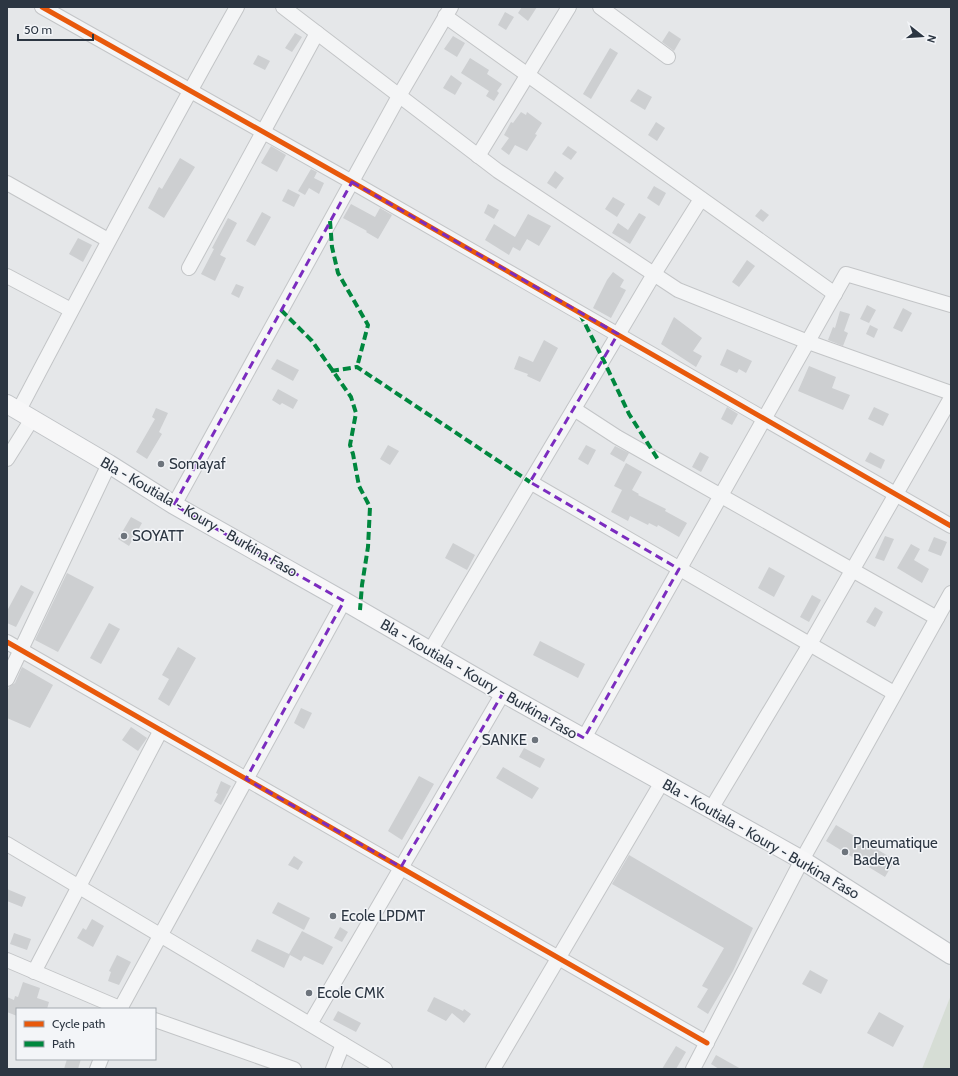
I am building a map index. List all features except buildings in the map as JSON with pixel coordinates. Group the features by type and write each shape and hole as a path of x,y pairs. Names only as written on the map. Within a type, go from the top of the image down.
{"main road":[{"name":"Bla - Koutiala - Koury - Burkina Faso","path":"19,411 174,504 503,693 802,860 951,955"}],"street":[{"path":"42,7 352,182 951,526"},
{"path":"7,458 19,411 108,240 237,7"},
{"path":"283,7 504,175 678,290 808,342 951,393"},
{"path":"478,156 569,7"},
{"path":"600,7 668,58"},
{"path":"174,504 399,96 448,12 528,75 835,294"},
{"path":"189,268 317,34"},
{"path":"7,183 108,240"},
{"path":"430,651 618,334 701,199"},
{"path":"584,738 846,274 951,305"},
{"path":"7,276 71,310"},
{"path":"711,809 853,571 951,398"},
{"path":"574,409 617,437 937,618"},
{"path":"7,678 109,464"},
{"path":"530,482 894,694"},
{"path":"698,1067 707,1042 802,860 951,593"},
{"path":"122,1008 160,935 344,601"},
{"path":"7,642 707,1042"},
{"path":"310,1024 503,693"},
{"path":"34,972 161,730"},
{"path":"493,1069 662,782"},
{"path":"7,844 385,1069"},
{"path":"7,960 119,1008"},
{"path":"156,1020 294,1069"},
{"path":"333,1069 343,1044"}],"highlighted area":[{"path":"352,182 618,334 530,482 679,569 584,738 503,693 401,867 246,779 344,601 174,505"}],"shaded area":[{"path":"951,995 951,1069 922,1069"}],"marked path":[{"path":"330,221 332,247 338,273 368,325 357,367"},
{"path":"281,310 312,341 351,397 356,413 350,445 359,486 370,507 368,547 360,610"},
{"path":"580,314 629,414 659,461"},
{"path":"331,371 357,367 530,482"}],"cycle path":[{"path":"42,7 352,182 951,526"},
{"path":"7,642 707,1043"}],"place":[{"name":"Somayaf","path":"161,464"},
{"name":"SOYATT","path":"124,536"},
{"name":"SANKE","path":"535,740"},
{"name":"Pneumatique Badeya","path":"845,852"},
{"name":"Ecole LPDMT","path":"333,916"},
{"name":"Ecole CMK","path":"309,993"}]}
